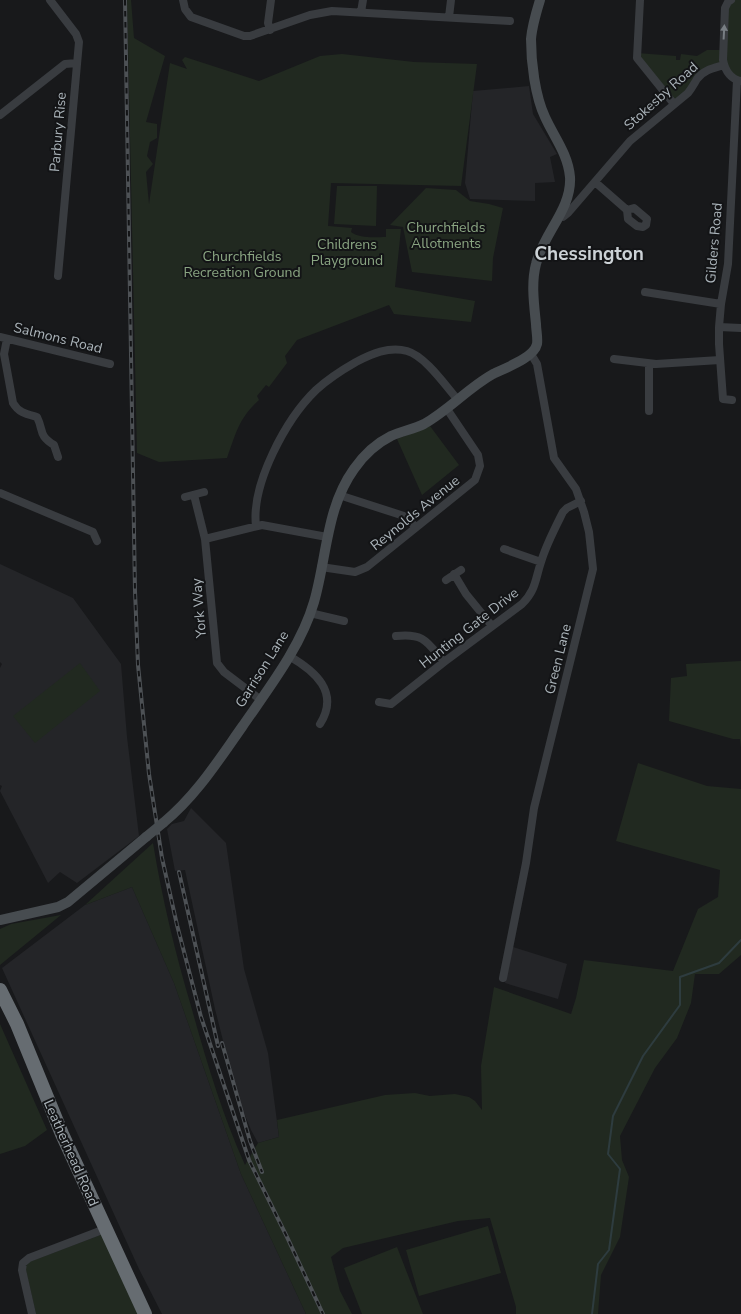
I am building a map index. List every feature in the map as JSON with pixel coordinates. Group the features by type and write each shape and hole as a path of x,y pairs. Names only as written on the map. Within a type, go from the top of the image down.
{"highway":[{"name":"Leatherhead Road","path":"0,990 17,1024 62,1134 144,1314"}],"street":[{"name":"Parbury Rise","path":"50,0 78,36 79,42 58,276"},
{"path":"183,0 185,10 191,17 244,36 270,30 323,12 361,12 510,21"},
{"path":"270,30 268,23 271,0"},
{"path":"361,12 363,0"},
{"path":"448,17 451,0"},
{"path":"531,354 536,348 537,343 533,283 535,265 566,202 570,174 564,152 539,104 531,38 540,0"},
{"path":"640,0 637,58 674,104"},
{"path":"724,65 725,8 731,0"},
{"path":"0,115 63,65 77,63"},
{"name":"Stokesby Road","path":"559,215 565,216 630,141 693,87 701,74 724,65"},
{"name":"Gilders Road","path":"715,400 728,399 720,360 719,327 728,264 739,81 731,76 724,65"},
{"path":"595,182 627,210"},
{"path":"569,188 585,194"},
{"path":"645,292 721,304"},
{"path":"719,327 741,328"},
{"path":"4,338 4,354 13,403 16,408 25,414 37,416 41,432 48,441 54,444 58,457"},
{"name":"Salmons Road","path":"4,338 110,364"},
{"path":"256,526 256,505 263,478 288,424 316,390 336,373 367,356 383,351 397,349 408,351 417,355 458,400"},
{"name":"Garrison Lane","path":"0,920 63,905 178,811 194,793 261,700 289,656 310,613 333,512 339,495 353,470 380,442 422,425 447,410 490,375 531,354"},
{"name":"Green Lane","path":"503,978 526,863 534,808 593,569 589,532 576,488 554,458 537,364 531,354"},
{"path":"614,359 649,364 720,360"},
{"path":"649,364 653,401 650,411"},
{"name":"Reynolds Avenue","path":"321,567 355,572 367,568 475,480 480,466 478,454 447,410"},
{"path":"0,492 93,532 97,541"},
{"path":"184,497 204,492"},
{"name":"York Way","path":"194,495 205,538 217,663 224,672 261,700"},
{"path":"339,495 404,516 416,528"},
{"name":"Hunting Gate Drive","path":"379,702 391,704 522,604 531,595 537,581 541,562 563,512 580,501"},
{"path":"205,538 262,525 327,537"},
{"path":"504,549 541,562"},
{"path":"446,580 457,572 466,594 492,626"},
{"path":"310,613 344,621"},
{"path":"396,636 417,636 426,642 444,662"},
{"path":"289,656 311,669 325,690 327,713 320,724"},
{"path":"32,1314 22,1270 23,1262 105,1229"}],"shaded area":[{"path":"529,86 533,114 557,154 550,157 555,182 535,183 535,201 470,199 465,183 473,91"},
{"path":"0,564 73,598 121,664 127,737 139,836 77,883 60,872 48,883 0,791 2,786 0,785 0,668 2,664 0,662"},
{"path":"191,808 226,843 244,969 268,1053 279,1137 258,1143 237,1096 215,1009 185,870 175,871 167,829 172,824 184,821"},
{"path":"132,887 174,983 241,1174 306,1314 162,1314 139,1269 2,968 85,905"},
{"path":"513,947 567,964 558,999 505,983"}],"green space":[{"name":"Churchfields Recreation Ground","path":"127,0 131,0 134,38 165,56 146,122 157,124 157,138 150,142 147,156 153,164 146,172 149,204 170,63 187,69 182,60 185,57 259,81 320,56 342,54 414,62 477,64 461,186 331,183 328,226 352,228 351,232 359,236 368,237 386,237 386,229 401,229 395,287 475,301 471,322 394,314 389,305 297,340 285,356 287,363 269,387 266,385 257,396 259,400 242,420 227,458 159,462 137,453"},
{"path":"731,0 741,0 741,81 724,65 708,70 674,104 637,53 676,56 676,60 680,60 681,54 697,56 707,50 723,50 725,8"},
{"path":"337,186 377,186 376,226 334,224"},
{"name":"Churchfields Allotments","path":"426,188 456,190 470,201 503,208 493,258 492,281 412,272 403,227 390,225"},
{"path":"430,426 459,465 422,495 397,439"},
{"path":"741,661 741,748 740,739 733,739 669,721 671,678 687,676 686,664"},
{"path":"80,663 100,691 35,743 13,716"},
{"path":"638,763 707,786 741,789 741,955 719,974 695,974 691,1003 677,1038 655,1068 620,1136 622,1160 629,1177 620,1237 601,1275 598,1314 516,1314 516,1307 490,1218 458,1221 343,1248 331,1257 340,1291 352,1314 306,1314 241,1174 174,983 132,887 85,905 153,843 169,925 197,1026 222,1107 245,1165 258,1143 279,1137 277,1120 385,1095 415,1093 430,1096 455,1094 469,1097 482,1110 481,1066 494,987 571,1014 584,960 673,971 698,909 718,897 720,870 616,841"},
{"path":"61,915 0,965 0,929 11,924"},
{"path":"0,1024 47,1130 25,1146 0,1154"},
{"path":"488,1226 501,1273 419,1296 406,1250"},
{"path":"103,1234 140,1314 36,1314 25,1267 29,1262"},
{"path":"397,1247 423,1314 362,1314 344,1268"}],"waterway":[{"path":"592,1314 598,1264 609,1250 620,1169 608,1154 613,1116 643,1056 680,1005 680,977 719,963 741,940"}],"railway":[{"path":"125,0 135,591 138,665 149,774 162,858 201,1017 249,1160 323,1314"},
{"path":"179,872 218,1046"},
{"path":"222,1043 250,1141 262,1172"}],"district":[{"name":"Chessington","path":"589,254"}],"park label":[{"name":"Childrens Playground","path":"347,252"}]}
